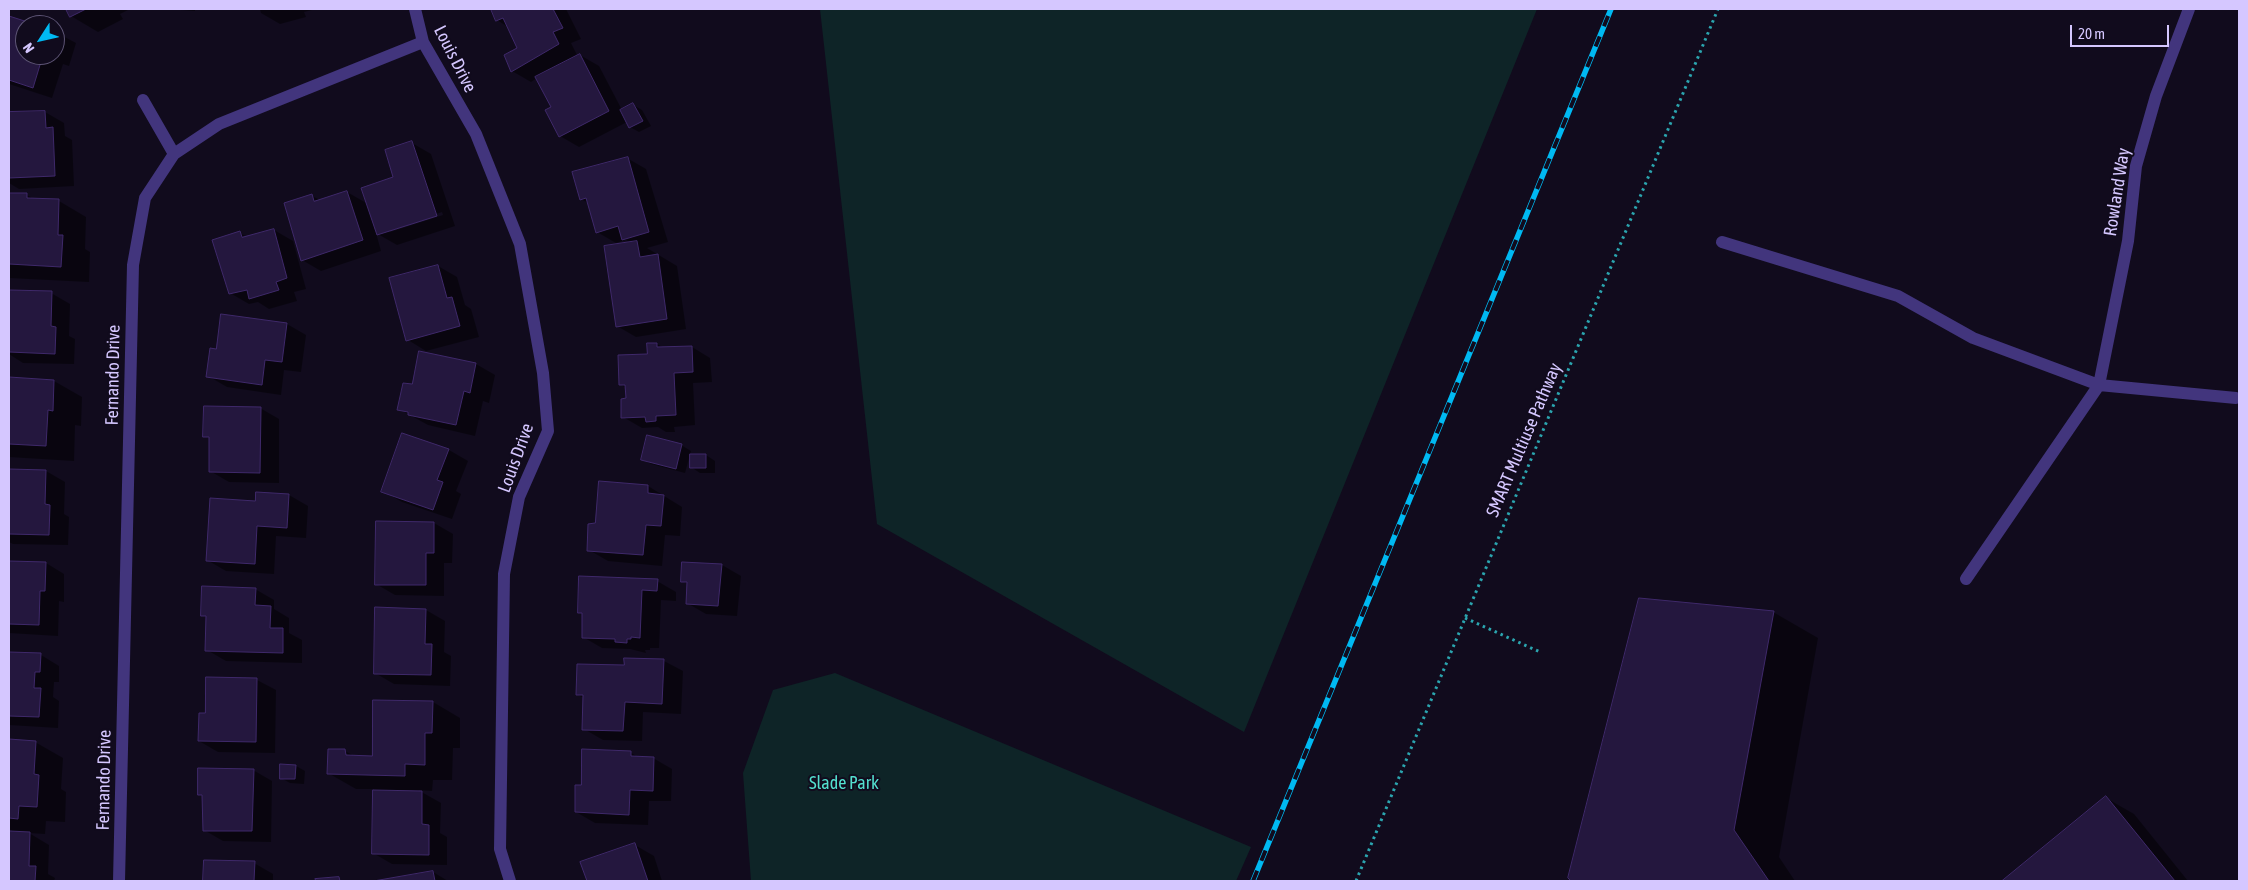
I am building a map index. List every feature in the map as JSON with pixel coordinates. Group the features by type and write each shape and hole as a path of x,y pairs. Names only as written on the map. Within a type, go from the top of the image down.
{"street":[{"name":"Louis Drive","path":"415,9 423,42 476,134 520,244 543,373 548,431 519,497 504,574 500,850 510,881"},
{"name":"Rowland Way","path":"2099,385 2128,241 2136,166 2156,96 2189,9"},
{"name":"Fernando Drive","path":"119,881 133,265 145,198 174,154 219,124 423,42"},
{"path":"143,100 174,154"},
{"path":"1722,242 1898,296 1973,338 2099,385 2236,398"},
{"path":"1966,579 2099,385"}],"path":[{"name":"SMART Multiuse Pathway","path":"1356,881 1718,9"},
{"path":"1465,618 1540,652"}],"green space":[{"path":"820,9 1537,9 1244,732 877,524"},
{"name":"Slade Park","path":"835,673 1251,847 1236,881 751,881 743,773 773,690"}],"building":[{"path":"66,9 86,9 70,17"},
{"path":"491,9 553,9 563,28 553,32 559,44 511,72 504,55 517,48 503,18 496,21"},
{"path":"9,16 15,18 15,65 40,65 33,88 9,80"},
{"path":"580,54 609,111 559,137 545,110 551,107 535,77"},
{"path":"633,103 643,121 629,128 620,110"},
{"path":"45,111 46,128 53,127 55,176 9,178 9,112"},
{"path":"412,141 437,216 377,235 361,188 393,177 385,150"},
{"path":"628,157 649,232 622,240 618,226 596,233 586,198 580,200 572,172"},
{"path":"347,191 363,240 301,261 284,203 312,194 314,201"},
{"path":"9,193 27,193 27,198 59,199 58,235 63,235 61,267 9,264"},
{"path":"274,229 287,278 276,282 279,290 249,299 247,290 229,294 212,240 240,231 242,237"},
{"path":"637,241 640,257 658,254 667,319 616,327 604,246"},
{"path":"438,265 447,298 452,297 460,326 406,341 389,278"},
{"path":"9,290 52,291 51,326 56,327 55,354 9,352"},
{"path":"221,314 287,323 282,362 265,360 262,385 206,377 210,348 216,349"},
{"path":"647,343 657,343 657,347 692,346 693,372 674,373 676,415 656,416 656,421 646,422 645,417 621,418 621,399 626,398 625,385 619,385 618,355 647,354"},
{"path":"419,351 476,363 470,393 464,391 456,425 408,415 408,412 397,410 403,383 412,384"},
{"path":"9,377 54,380 53,411 48,410 46,446 9,444"},
{"path":"204,406 261,407 260,473 209,472 209,437 203,437"},
{"path":"402,433 449,449 437,480 443,482 433,510 381,492"},
{"path":"647,435 682,444 676,469 641,460"},
{"path":"690,454 706,454 706,468 690,468"},
{"path":"9,469 46,470 45,504 50,505 49,535 9,534"},
{"path":"599,481 648,485 648,493 664,495 661,526 646,525 643,555 587,551 588,524 595,523"},
{"path":"256,492 289,494 287,528 257,526 255,564 206,561 210,498 255,501"},
{"path":"376,521 434,522 434,553 426,553 426,585 375,585"},
{"path":"9,561 46,562 45,591 40,591 39,625 9,624"},
{"path":"682,562 722,564 718,606 686,604 687,582 681,582"},
{"path":"579,576 658,579 657,591 642,590 640,638 631,637 631,639 627,639 627,643 615,642 615,639 582,638 582,613 578,613"},
{"path":"202,586 256,588 255,605 271,606 270,628 283,628 283,653 205,651 206,616 201,616"},
{"path":"1639,598 1774,611 1734,830 1769,881 1571,881 1568,878"},
{"path":"375,607 426,609 425,644 432,644 431,675 374,674"},
{"path":"9,652 41,653 40,672 35,672 34,688 41,688 39,717 9,716"},
{"path":"624,658 664,659 662,704 625,702 623,731 582,730 583,695 576,695 577,664 624,665"},
{"path":"206,677 257,678 256,742 198,741 199,713 205,713"},
{"path":"373,700 433,701 432,733 425,733 425,765 405,764 405,776 327,774 328,749 345,749 346,755 372,756"},
{"path":"9,739 36,741 34,774 39,775 37,807 19,806 18,819 9,818"},
{"path":"582,749 631,751 631,756 654,757 653,791 630,790 629,815 575,812 575,785 581,785"},
{"path":"280,764 296,765 295,779 280,779"},
{"path":"198,768 254,769 252,831 203,831 202,795 198,795"},
{"path":"373,790 422,791 422,824 429,825 429,855 372,854"},
{"path":"2106,796 2175,881 2002,881"},
{"path":"9,831 30,832 29,866 36,866 35,881 9,881"},
{"path":"635,843 648,881 587,881 580,862"},
{"path":"204,860 255,861 254,881 203,881"},
{"path":"433,871 435,881 374,881"},
{"path":"339,877 340,881 316,881 315,879"}],"railway":[{"path":"1253,881 1611,9"}]}
